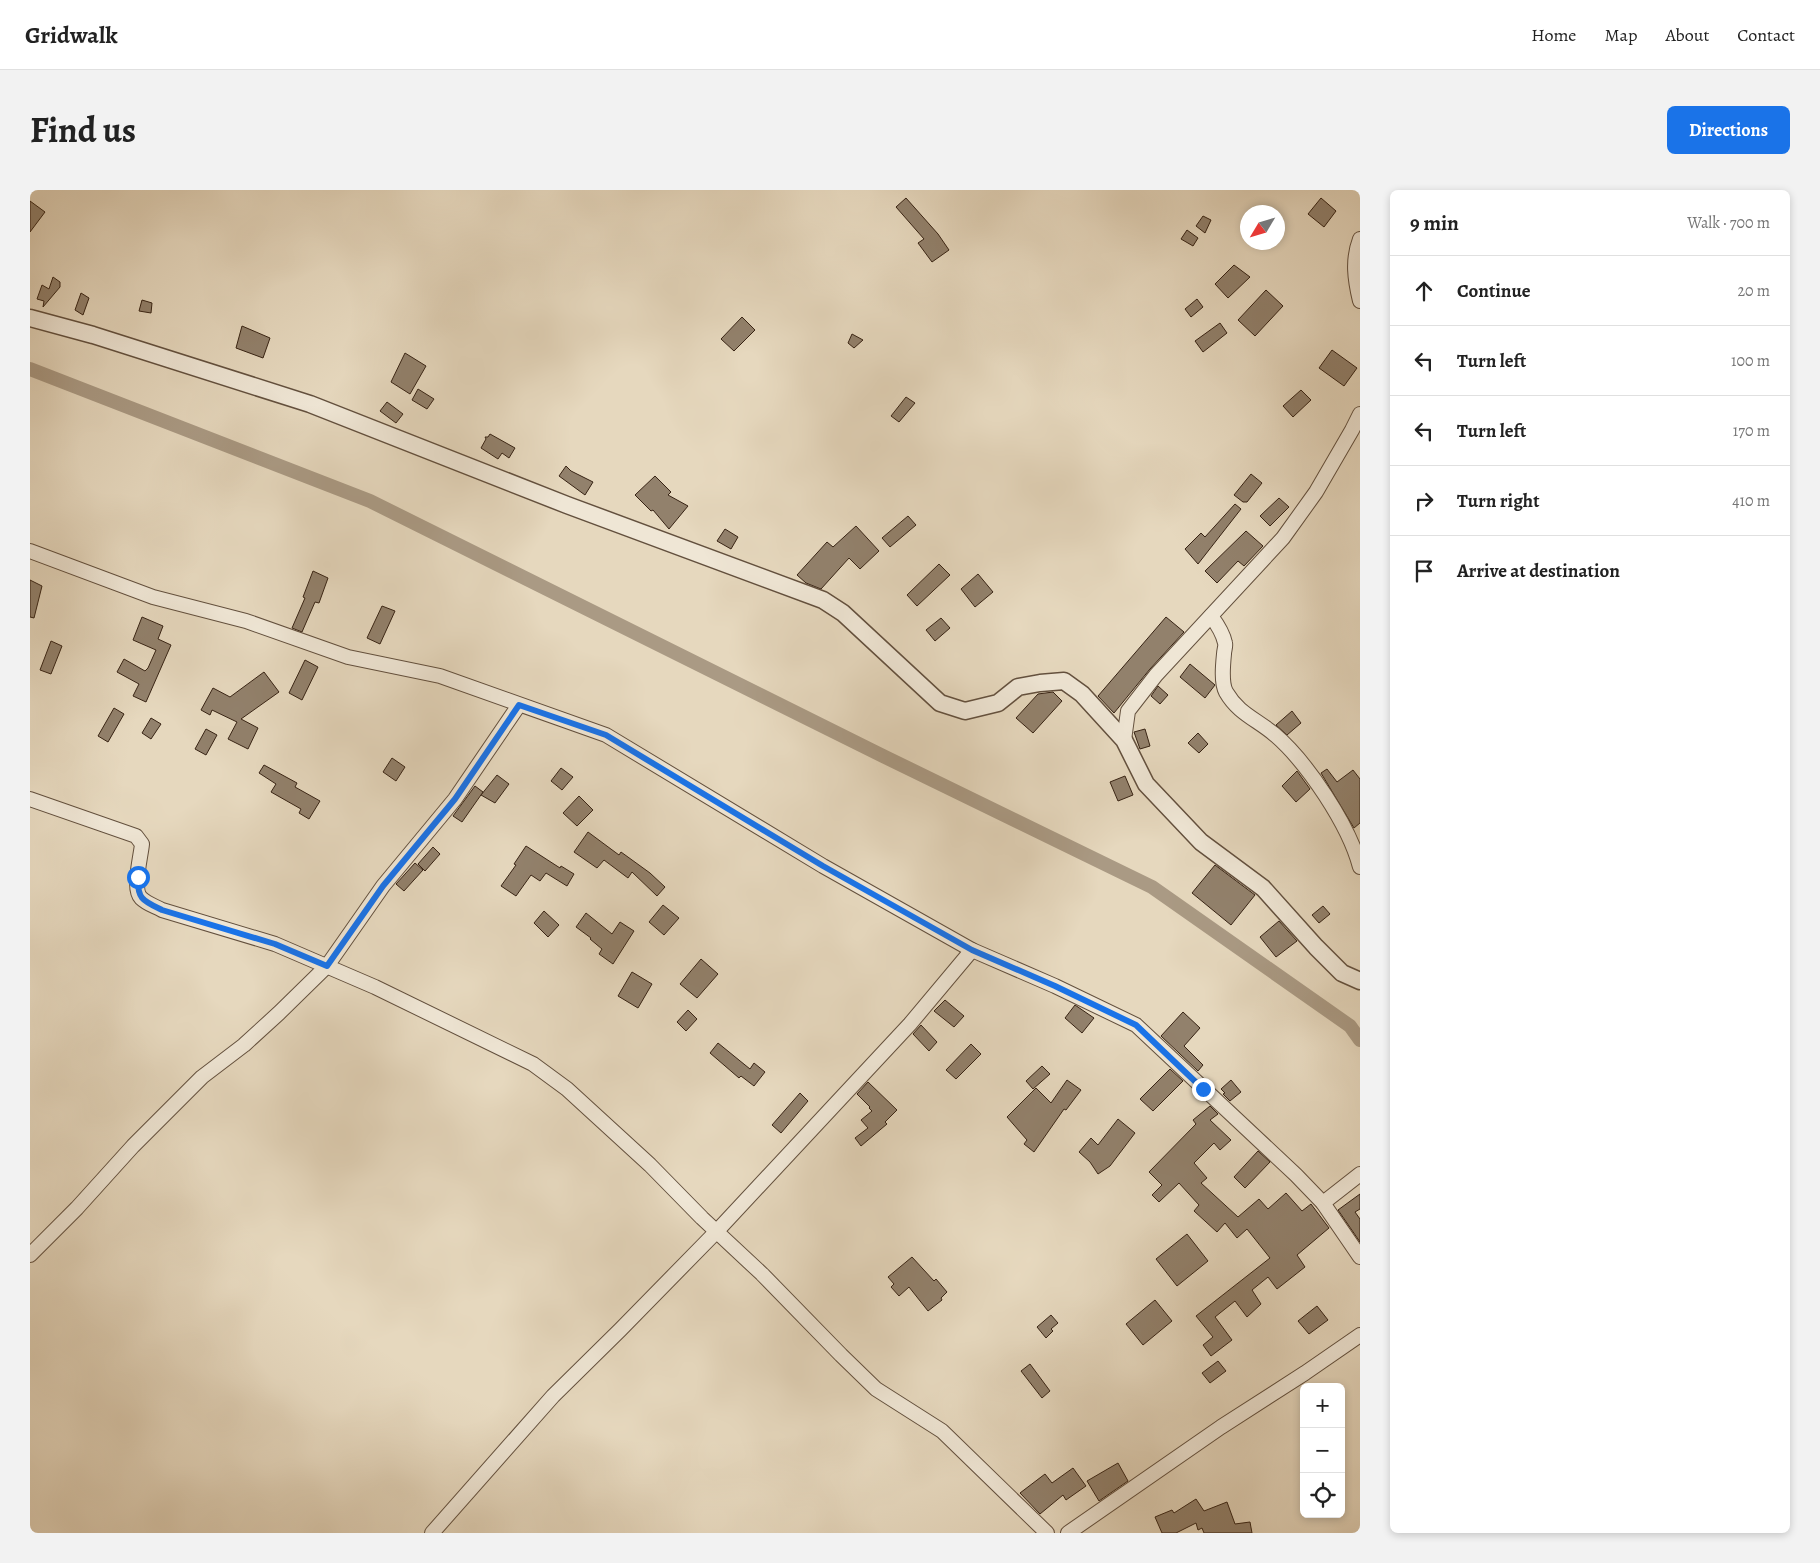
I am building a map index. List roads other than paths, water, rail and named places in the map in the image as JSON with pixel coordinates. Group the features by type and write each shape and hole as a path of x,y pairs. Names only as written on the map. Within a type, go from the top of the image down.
{"street":[{"path":"1360,240 1354,253 1355,283 1360,301"},
{"path":"30,318 93,335 310,404 549,498 823,600 844,613 940,703 965,711 998,703 1018,688 1040,683 1064,681 1082,694 1124,740 1146,784 1201,842 1263,888 1342,973 1360,981"},
{"path":"1124,740 1128,711 1156,675 1283,538 1316,492 1360,414"},
{"path":"30,551 153,597 246,622 348,657 440,676 606,735 823,866 972,950 1055,986 1136,1025 1323,1204 1360,1257"},
{"path":"1211,616 1226,644 1224,654 1224,689 1234,705 1273,733 1306,770 1345,827 1360,867"},
{"path":"30,1256 133,1146 202,1077 244,1045 280,1013 327,966 383,886 455,799 519,705"},
{"path":"30,799 136,836 142,844 137,889 140,897 162,910 275,944 383,991 533,1064 567,1089 650,1166 876,1388 942,1431 1047,1533"},
{"path":"432,1533 553,1396 717,1231 910,1024 972,950"},
{"path":"1323,1204 1360,1174"},
{"path":"1068,1533 1221,1427 1360,1335"}],"waterway":[{"path":"30,369 370,501 883,756 1152,887 1350,1026 1360,1040"}]}
